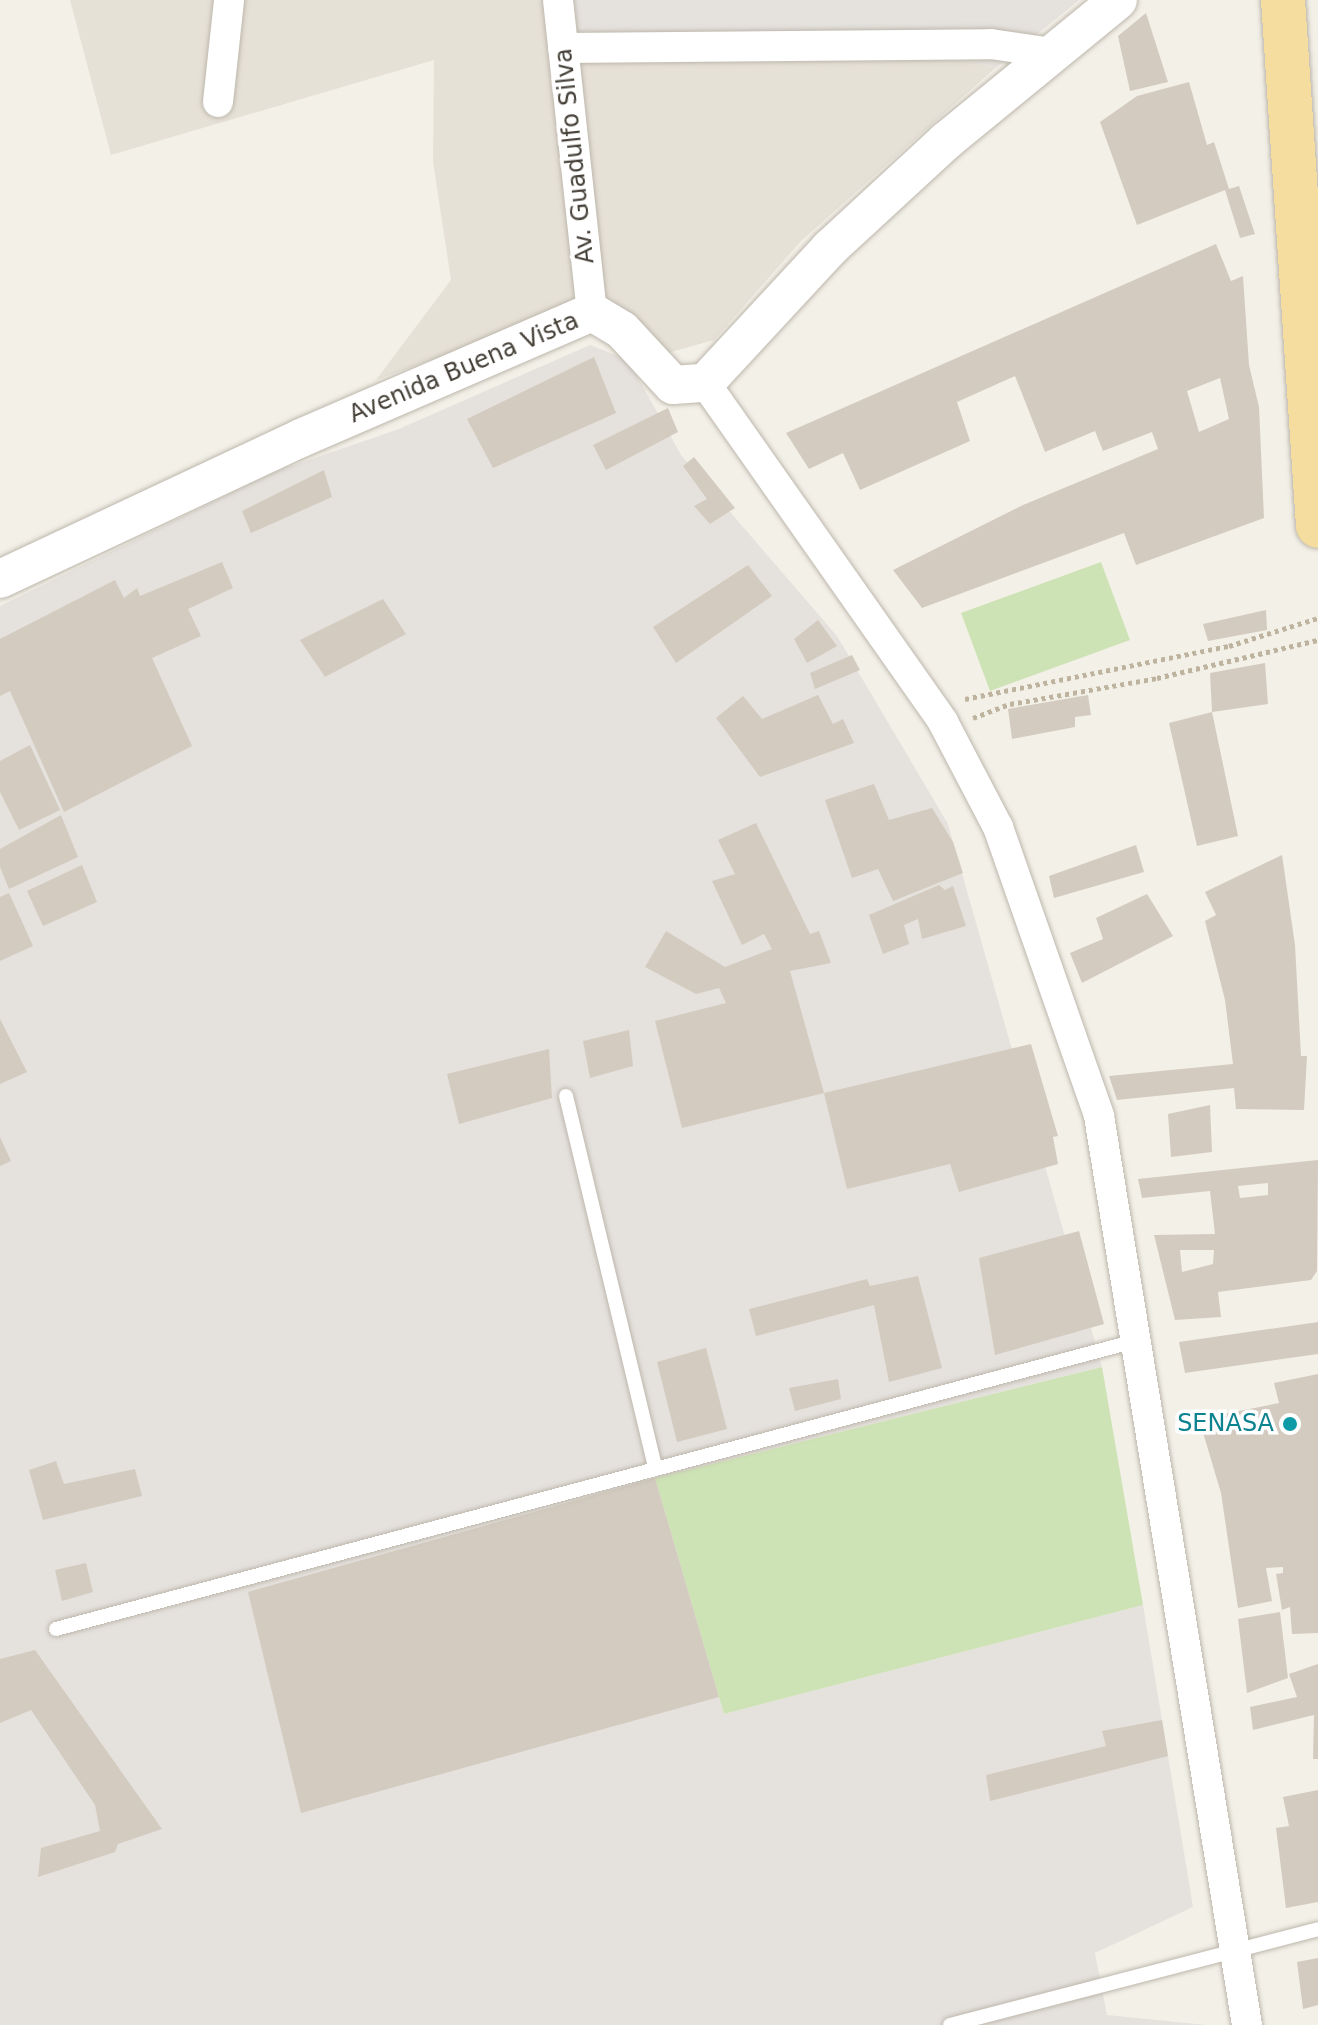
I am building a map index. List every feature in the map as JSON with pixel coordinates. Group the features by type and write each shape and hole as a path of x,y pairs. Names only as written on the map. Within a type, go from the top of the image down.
{"main road":[{"path":"1283,0 1318,526"}],"street":[{"path":"218,102 229,0"},
{"name":"Av. Guadulfo Silva","path":"558,0 592,312"},
{"path":"1118,0 1052,53 830,248 705,383 938,717 998,827 1099,1116 1247,2025"},
{"path":"563,48 991,44 1052,53"},
{"name":"Avenida Buena Vista","path":"0,579 301,438 592,312 622,330 673,385 705,383"}],"lane":[{"path":"566,1096 655,1468"},
{"path":"56,1629 1135,1341"},
{"path":"950,2025 1235,1954 1318,1929"}],"path":[{"path":"938,717 1229,646 1318,618"},
{"path":"938,717 1157,678 1318,640"}],"shaded area":[{"path":"70,0 574,0 579,61 952,51 994,69 801,241 714,340 664,354 606,297 376,380 451,280 433,162 434,60 111,155"},
{"path":"574,0 1079,0 994,69 951,51 579,61"},
{"path":"590,345 628,360 681,455 837,636 948,824 1102,1367 655,1478 724,1714 1143,1605 1193,1907 1095,1953 1107,2015 1206,2025 0,2025 0,606 274,472 399,429"}],"green space":[{"path":"1101,562 1130,640 990,691 961,613"},
{"path":"1102,1367 1143,1605 724,1714 655,1478"}],"building":[{"path":"1146,13 1168,82 1130,91 1118,36"},
{"path":"1189,82 1207,145 1214,142 1229,189 1239,186 1255,234 1240,238 1225,190 1137,225 1100,122 1137,96"},
{"path":"1216,244 1231,281 1243,276 1249,365 1259,407 1264,518 1136,565 1124,533 922,608 893,570 1023,505 1158,449 1152,432 1103,451 1095,431 1045,452 1015,376 957,402 970,441 860,490 843,453 809,469 786,433","holes":["1220,378 1229,419 1199,432 1187,391"]},
{"path":"594,357 616,413 493,468 467,419"},
{"path":"668,408 678,432 606,470 593,445"},
{"path":"694,457 735,508 710,524 694,506 707,499 683,466"},
{"path":"324,470 332,497 251,533 242,511"},
{"path":"222,562 233,588 188,609 201,636 152,658 192,746 64,812 10,691 0,696 0,639 115,580 124,598 137,588 140,596"},
{"path":"748,565 772,596 676,663 653,627"},
{"path":"383,599 406,634 325,677 300,640"},
{"path":"1266,610 1267,630 1208,641 1203,624"},
{"path":"818,620 837,646 807,663 794,639"},
{"path":"852,655 860,670 815,689 810,673"},
{"path":"1265,663 1268,704 1212,712 1210,673"},
{"path":"818,695 833,724 843,719 854,743 760,777 716,718 743,696 762,719"},
{"path":"1088,695 1091,715 1075,717 1075,727 1012,739 1008,709"},
{"path":"1212,712 1238,836 1197,846 1169,723"},
{"path":"30,745 60,810 19,830 0,792 0,761"},
{"path":"874,784 889,820 932,808 953,842 963,873 893,901 878,869 852,878 825,800"},
{"path":"61,815 78,857 9,889 0,867 0,849"},
{"path":"756,823 810,934 819,931 831,963 790,971 824,1093 682,1128 655,1021 726,1003 719,988 696,994 645,967 666,931 725,967 772,949 764,934 742,945 712,881 735,874 718,840"},
{"path":"1136,845 1144,872 1054,898 1049,876"},
{"path":"1282,855 1295,945 1301,1056 1307,1056 1304,1110 1236,1109 1234,1088 1117,1100 1109,1076 1233,1064 1225,1000 1205,921 1216,915 1205,892"},
{"path":"82,865 97,902 43,926 27,891"},
{"path":"939,885 945,890 953,886 966,926 922,939 918,919 904,925 909,944 883,954 869,915"},
{"path":"9,893 33,946 0,961 0,897"},
{"path":"1147,894 1173,936 1082,983 1070,953 1103,939 1096,918"},
{"path":"0,1019 27,1072 0,1084"},
{"path":"629,1030 633,1066 590,1078 583,1041"},
{"path":"1031,1044 1058,1136 1053,1137 1058,1164 959,1192 950,1164 847,1189 824,1093"},
{"path":"549,1049 552,1098 459,1124 447,1074"},
{"path":"1210,1105 1212,1152 1171,1157 1168,1114"},
{"path":"0,1137 11,1161 0,1166"},
{"path":"1318,1160 1317,1271 1311,1280 1218,1292 1221,1317 1175,1320 1154,1235 1215,1234 1210,1191 1142,1198 1138,1179","holes":["1268,1183 1268,1195 1240,1198 1238,1186","1180,1250 1214,1250 1213,1264 1182,1272"]},
{"path":"1079,1231 1104,1324 995,1355 979,1258"},
{"path":"918,1276 942,1368 889,1382 874,1305 756,1336 749,1309 867,1279 870,1286"},
{"path":"1318,1322 1318,1354 1185,1373 1179,1342"},
{"path":"706,1348 727,1429 677,1442 657,1362"},
{"path":"1318,1374 1318,1633 1292,1634 1290,1607 1282,1610 1276,1574 1283,1573 1283,1567 1266,1568 1272,1601 1238,1608 1221,1493 1199,1419 1279,1403 1274,1383"},
{"path":"838,1379 841,1399 795,1411 789,1388"},
{"path":"56,1461 64,1484 135,1469 142,1496 43,1520 29,1470"},
{"path":"655,1478 719,1697 301,1813 248,1592"},
{"path":"86,1563 93,1592 62,1601 55,1570"},
{"path":"1280,1612 1288,1678 1247,1693 1238,1619"},
{"path":"35,1650 162,1829 118,1844 115,1852 38,1877 41,1848 100,1831 95,1805 31,1710 0,1723 0,1659"},
{"path":"1318,1664 1318,1759 1313,1759 1314,1715 1253,1730 1250,1707 1297,1697 1289,1674"},
{"path":"1162,1720 1168,1756 990,1801 986,1775 1106,1746 1102,1731"},
{"path":"1318,1790 1318,1902 1286,1908 1276,1828 1289,1826 1283,1797"},
{"path":"1318,1958 1318,2005 1303,2009 1297,1962"}],"place":[{"name":"SENASA","path":"1290,1424"}]}
